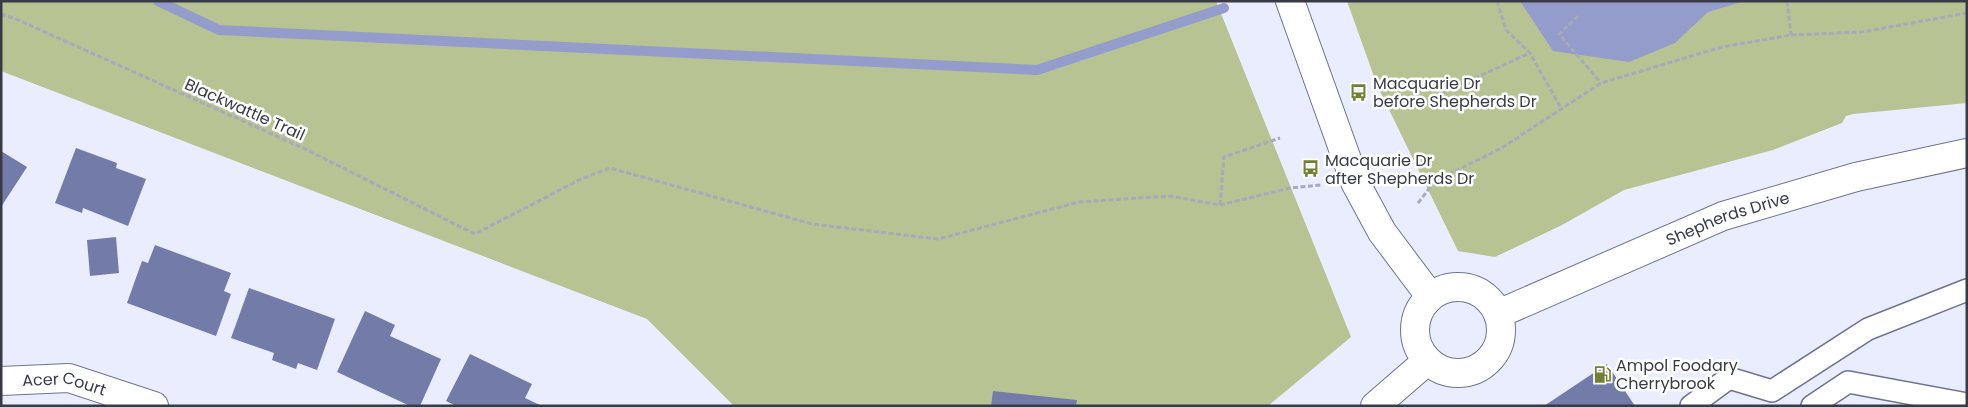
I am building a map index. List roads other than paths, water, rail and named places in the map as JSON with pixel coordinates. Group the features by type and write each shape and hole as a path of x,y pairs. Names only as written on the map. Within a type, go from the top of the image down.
{"main road":[{"path":"1290,1 1355,182 1382,232 1430,296"},
{"name":"Shepherds Drive","path":"1498,314 1723,216 1856,177 1967,153"},
{"path":"1463,287 1484,296 1492,304 1498,314 1501,328 1499,343 1493,356 1482,366 1468,372 1454,373 1440,370 1427,361 1419,350 1415,337 1415,323 1419,311 1430,296 1450,288 1463,287"},
{"path":"1374,406 1427,361"},
{"name":"Acer Court","path":"1,381 69,378 154,406"}],"lane":[{"path":"1691,406 1729,378 1771,398 1868,329 1967,290"},
{"path":"1812,406 1848,382 1967,404"}],"water":[{"path":"1520,1 1745,1 1708,12 1675,43 1629,62 1553,51"}],"waterway":[{"path":"158,1 219,30 1037,70 1224,8"}],"place":[{"name":"Macquarie Dr before Shepherds Dr","path":"1359,92"},
{"name":"Macquarie Dr after Shepherds Dr","path":"1311,169"},
{"name":"Ampol Foodary Cherrybrook","path":"1602,374"}]}
